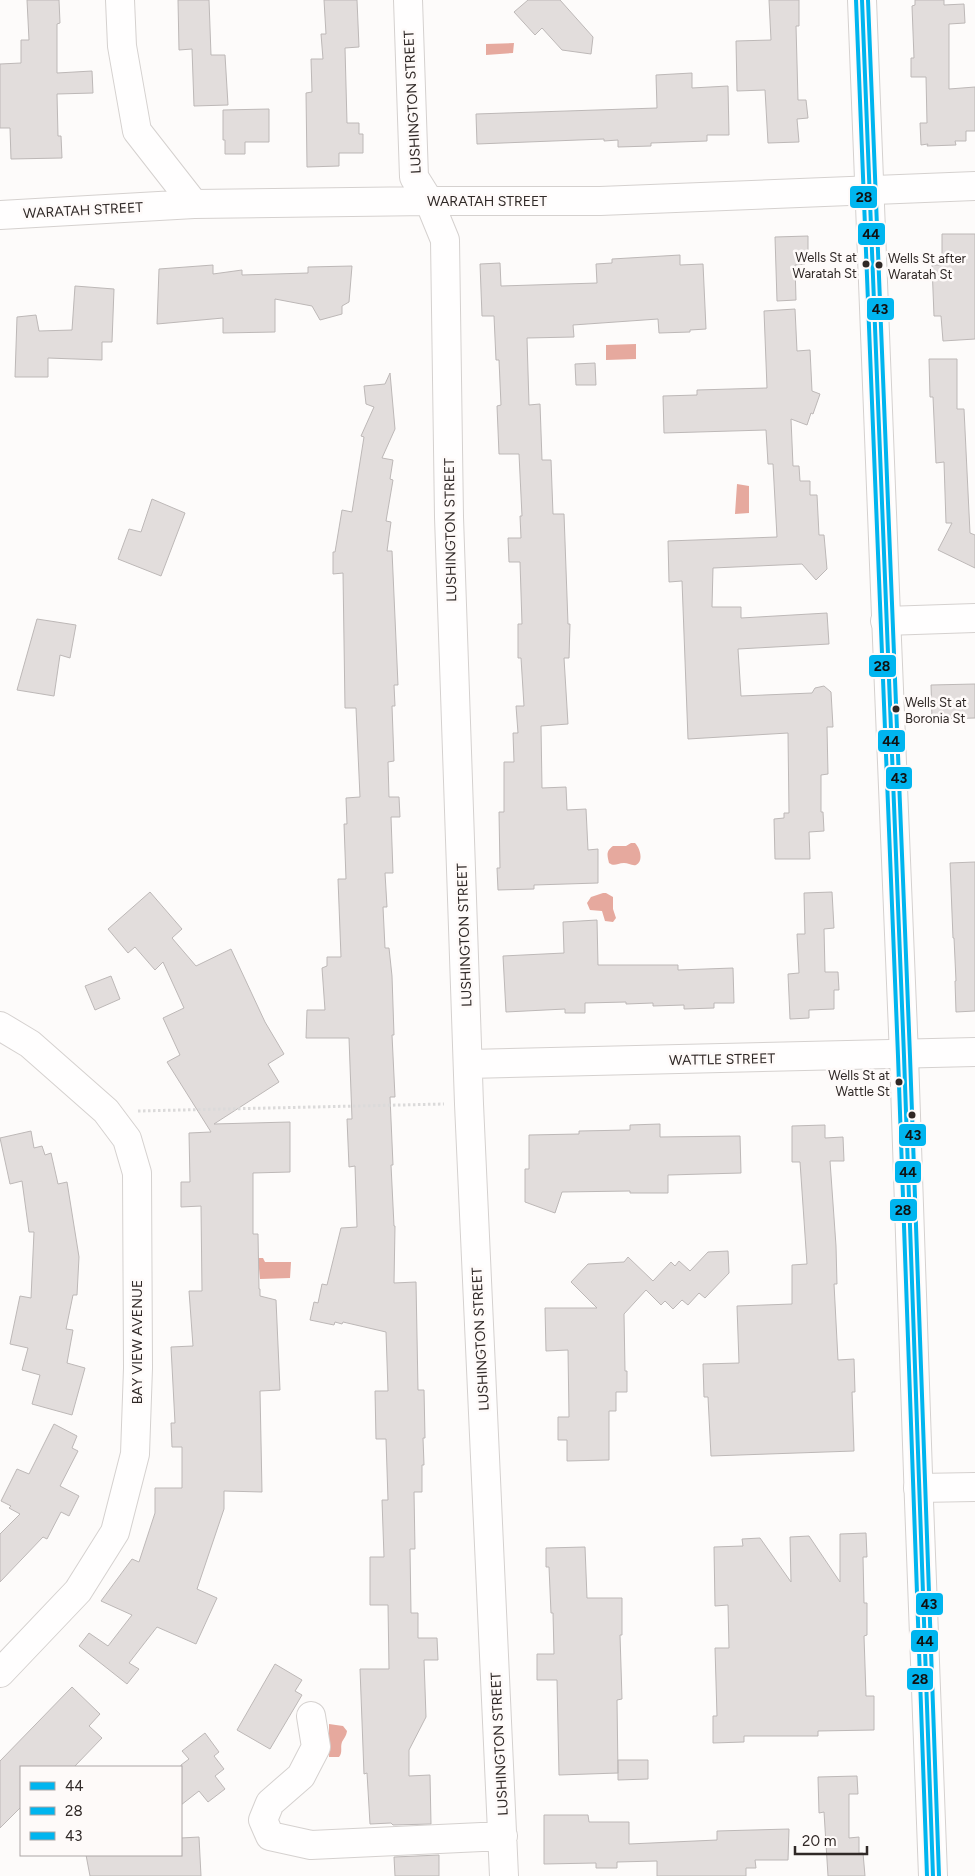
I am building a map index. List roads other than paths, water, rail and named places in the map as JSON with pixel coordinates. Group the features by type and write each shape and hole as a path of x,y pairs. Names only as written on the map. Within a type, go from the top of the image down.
{"street":[{"path":"120,0 122,46 137,131 194,204"},
{"name":"LUSHINGTON STREET","path":"408,0 414,177 429,201 445,240 449,517 468,1064 504,1876"},
{"path":"862,0 885,621 904,1055 933,1876"},
{"name":"WARATAH STREET","path":"0,215 194,204 600,201 975,186"},
{"path":"885,621 975,618"},
{"name":"BAY VIEW AVENUE","path":"0,1026 30,1044 106,1111 127,1138 137,1172 138,1368 135,1454 115,1532 78,1592 0,1673"},
{"name":"WATTLE STREET","path":"468,1064 975,1052"},
{"path":"918,1488 975,1487"},
{"path":"311,1716 316,1747 301,1776 270,1803 264,1820 270,1836 311,1845 503,1836"}],"place":[{"name":"Wells St at Waratah St","path":"866,264"},
{"name":"Wells St after Waratah St","path":"879,265"},
{"name":"Wells St at Boronia St","path":"896,709"},
{"name":"Wells St at Wattle St","path":"899,1082"}]}
